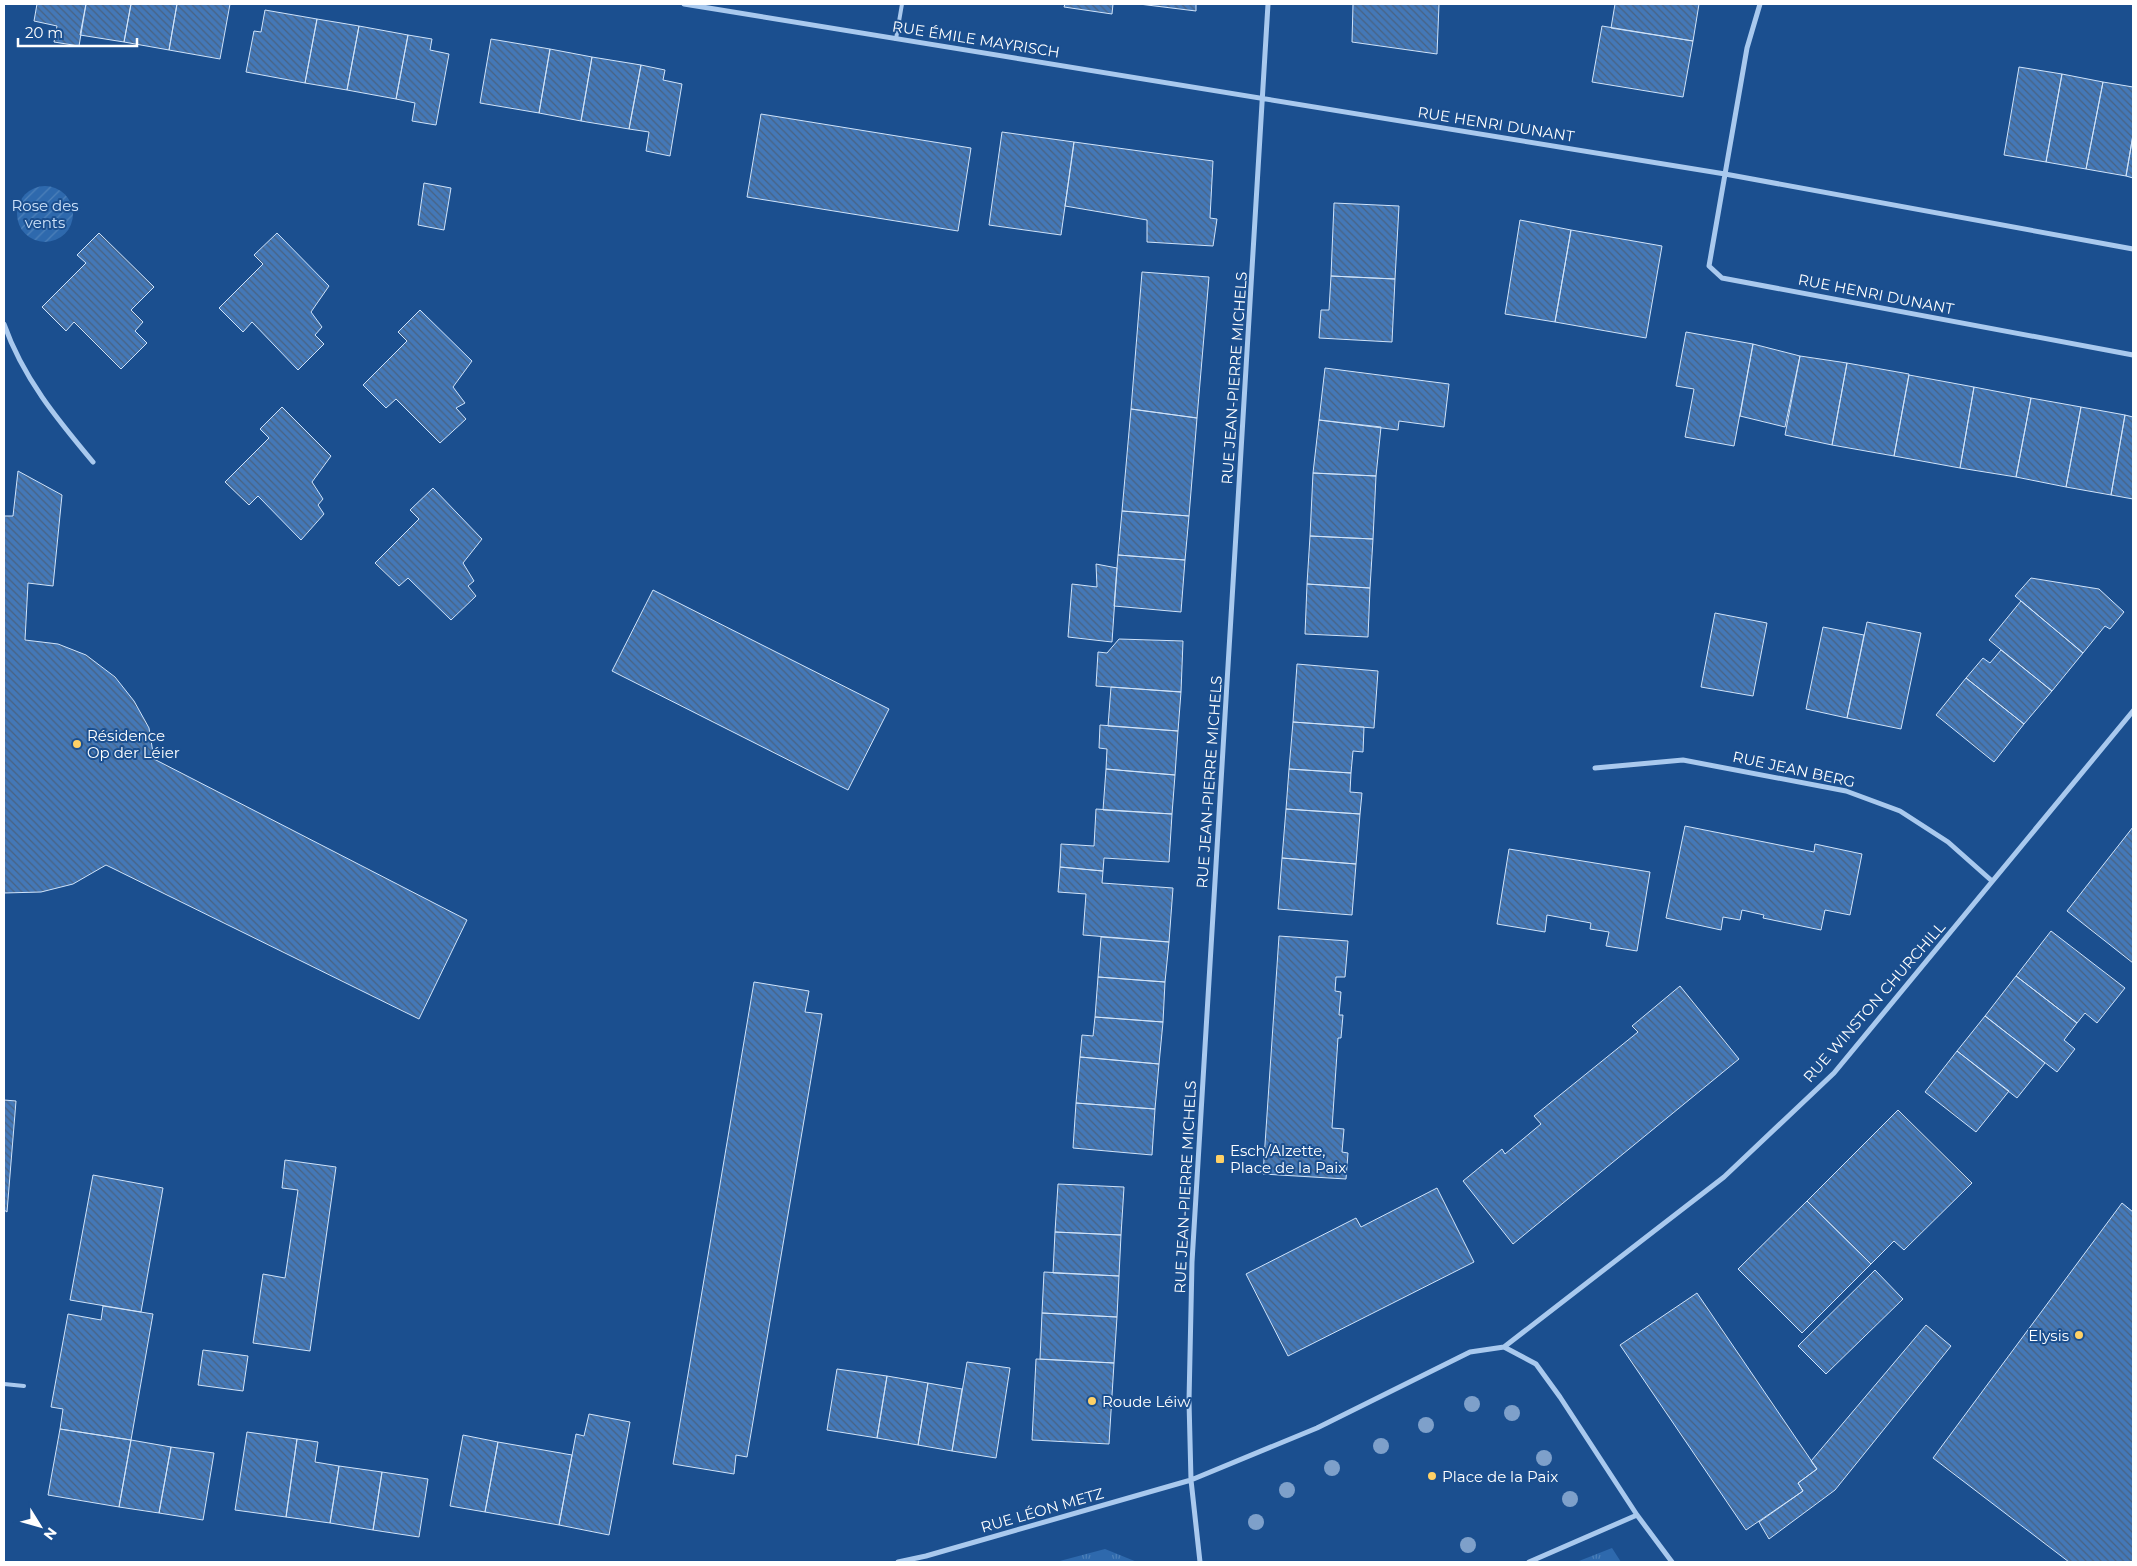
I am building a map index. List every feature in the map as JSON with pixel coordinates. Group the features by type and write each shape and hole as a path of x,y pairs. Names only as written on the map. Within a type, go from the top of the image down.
{"street":[{"name":"RUE ÉMILE MAYRISCH","path":"684,4 1264,99"},
{"name":"RUE JEAN-PIERRE MICHELS","path":"1200,1562 1192,1480 1189,1401 1192,1262 1264,99 1268,4"},
{"path":"1724,174 1747,48 1760,4"},
{"name":"RUE HENRI DUNANT","path":"1264,99 1724,174 2133,249"},
{"name":"RUE HENRI DUNANT","path":"1724,174 1709,266 1722,278 2133,355"},
{"path":"4,324 11,346 49,410 93,462"},
{"name":"RUE WINSTON CHURCHILL","path":"1504,1347 1724,1177 1834,1073 2133,711"},
{"name":"RUE JEAN BERG","path":"1594,768 1683,760 1846,790 1900,811 1948,842 1992,881"},
{"path":"1192,1480 1317,1428 1470,1352 1504,1347 1536,1364 1560,1397 1637,1515 1672,1562"},
{"name":"RUE LÉON METZ","path":"898,1562 926,1556 1192,1480"},
{"path":"1529,1562 1637,1515"}],"lane":[{"path":"896,39 902,4"},
{"path":"4,1384 24,1386"}],"green space":[{"name":"Rose des vents","path":"45,186 56,188 65,194 71,203 73,214 71,225 65,234 56,240 45,242 34,240 25,234 19,225 17,214 19,203 25,194 34,188"},
{"path":"1612,1548 1621,1562 1579,1561"},
{"path":"1105,1549 1137,1562 1056,1562"}],"building":[{"path":"37,4 86,4 79,46 54,42 57,26 34,21"},
{"path":"86,4 131,4 124,42 80,35"},
{"path":"131,4 177,4 169,50 124,42"},
{"path":"177,4 230,4 220,59 169,50"},
{"path":"1065,4 1113,4 1112,14 1064,7"},
{"path":"1139,4 1196,4 1196,11"},
{"path":"1353,4 1439,4 1437,54 1352,42"},
{"path":"1615,4 1699,4 1693,41 1611,28"},
{"path":"265,10 317,19 305,83 246,72 254,31 261,32"},
{"path":"317,19 359,26 347,90 305,83"},
{"path":"359,26 408,35 396,99 347,90"},
{"path":"1602,26 1693,41 1683,97 1592,82"},
{"path":"408,35 432,39 430,50 449,54 436,125 412,121 415,103 396,99"},
{"path":"491,39 550,49 539,113 480,103"},
{"path":"550,49 592,57 581,121 539,113"},
{"path":"592,57 641,65 629,129 581,121"},
{"path":"641,65 665,70 663,80 682,84 670,156 646,151 649,132 629,129"},
{"path":"2019,67 2062,74 2046,162 2004,155"},
{"path":"2062,74 2103,82 2086,169 2046,162"},
{"path":"2103,82 2133,87 2133,135 2126,176 2086,169"},
{"path":"761,114 971,148 958,231 747,197"},
{"path":"1002,132 1074,142 1061,235 989,225"},
{"path":"2133,135 2133,178 2126,176"},
{"path":"1074,142 1213,161 1210,218 1217,219 1213,246 1147,242 1147,220 1065,206"},
{"path":"424,183 451,188 444,230 418,225"},
{"path":"1334,203 1399,206 1395,279 1331,276"},
{"path":"1520,220 1571,230 1555,322 1505,314"},
{"path":"1571,230 1662,246 1646,338 1555,322"},
{"path":"99,233 154,287 131,310 143,322 135,331 147,343 121,369 74,322 66,331 42,307 86,263 77,255"},
{"path":"277,233 329,286 311,312 322,327 315,335 324,344 298,370 252,322 243,332 219,308 263,264 254,255"},
{"path":"1142,272 1209,277 1197,418 1131,409"},
{"path":"1331,276 1395,279 1392,342 1319,338 1321,310 1329,310"},
{"path":"420,310 472,361 453,387 465,403 456,408 466,419 440,443 396,399 386,408 363,385 407,341 398,332"},
{"path":"1686,332 1753,344 1734,446 1685,437 1694,389 1676,386"},
{"path":"1753,344 1800,356 1785,427 1740,416"},
{"path":"1800,356 1847,363 1832,445 1785,435"},
{"path":"1847,363 1909,374 1894,456 1832,445"},
{"path":"1325,368 1449,384 1444,427 1399,421 1398,430 1319,420"},
{"path":"1909,375 1974,387 1960,468 1894,456"},
{"path":"1974,387 2031,398 2016,477 1960,468"},
{"path":"2031,398 2081,407 2066,487 2016,477"},
{"path":"282,407 331,456 312,482 323,499 318,505 324,514 301,540 258,496 249,505 225,482 269,438 260,429"},
{"path":"2081,407 2125,415 2111,495 2066,487"},
{"path":"1131,409 1197,418 1189,516 1122,511"},
{"path":"2125,415 2133,417 2133,499 2111,495"},
{"path":"1319,420 1381,427 1376,476 1313,473"},
{"name":"Résidence Op der Léier","path":"18,471 62,495 53,586 28,583 25,640 58,644 86,655 115,677 134,701 149,728 154,759 467,920 419,1019 106,865 73,884 41,892 4,893 4,516 13,516"},
{"path":"1313,473 1376,476 1373,539 1310,536"},
{"path":"433,488 482,539 463,563 474,581 468,586 476,596 451,620 408,578 399,586 375,563 419,519 410,510"},
{"path":"1122,511 1189,516 1185,560 1118,555"},
{"path":"1310,536 1373,539 1370,588 1307,584"},
{"path":"1118,555 1185,560 1181,612 1114,606"},
{"path":"1096,564 1117,568 1112,642 1068,637 1072,584 1097,587"},
{"path":"2031,578 2099,589 2124,612 2110,629 2105,626 2083,653 2015,596"},
{"path":"1307,584 1370,588 1368,637 1305,634"},
{"path":"653,590 889,709 848,790 612,671"},
{"path":"2021,601 2083,653 2052,691 1989,640"},
{"path":"1715,613 1767,623 1753,696 1701,687"},
{"path":"1867,622 1921,633 1901,729 1847,718"},
{"path":"1823,627 1864,635 1847,718 1806,709"},
{"path":"1119,639 1183,641 1181,692 1096,686 1098,652 1107,653"},
{"path":"2001,650 2052,691 2024,724 1966,678 1983,658 1990,663"},
{"path":"1297,664 1378,671 1374,728 1293,722"},
{"path":"1966,678 2024,724 1994,762 1936,715"},
{"path":"1111,687 1181,692 1178,731 1108,726"},
{"path":"1293,722 1364,727 1363,752 1353,751 1351,773 1289,769"},
{"path":"1100,725 1178,731 1175,775 1106,769 1107,749 1099,748"},
{"path":"1106,769 1175,775 1172,814 1103,810"},
{"path":"1289,769 1351,773 1350,792 1362,793 1360,814 1286,809"},
{"path":"1096,809 1172,814 1169,862 1104,858 1103,871 1060,867 1061,844 1094,846"},
{"path":"1286,809 1360,814 1356,864 1282,858"},
{"path":"1685,826 1814,852 1815,844 1862,854 1850,915 1825,910 1821,930 1763,918 1764,915 1742,910 1740,920 1723,917 1721,930 1666,918"},
{"path":"2133,827 2133,963 2067,911"},
{"path":"1509,849 1650,872 1637,951 1606,946 1609,932 1590,929 1591,923 1547,915 1545,932 1497,924"},
{"path":"1282,858 1356,864 1352,915 1278,909"},
{"path":"1060,867 1103,871 1102,883 1173,888 1169,942 1083,935 1086,894 1058,892"},
{"path":"2051,931 2125,988 2097,1023 2085,1013 2077,1023 2016,976"},
{"path":"1279,936 1348,941 1345,977 1336,977 1335,991 1341,992 1339,1015 1343,1015 1341,1038 1338,1038 1332,1128 1344,1129 1342,1152 1348,1153 1346,1179 1263,1174"},
{"path":"1101,937 1169,942 1165,982 1098,977"},
{"path":"2016,976 2077,1023 2064,1040 2075,1049 2057,1072 1985,1016"},
{"path":"1098,977 1165,982 1163,1022 1095,1017"},
{"path":"754,982 809,991 805,1012 822,1014 747,1457 736,1455 734,1474 673,1464"},
{"path":"1680,986 1739,1059 1513,1244 1463,1181 1502,1149 1505,1154 1541,1124 1534,1116 1638,1032 1632,1026"},
{"path":"1985,1016 2045,1063 2017,1098 1957,1051"},
{"path":"1095,1017 1163,1022 1159,1064 1080,1057 1082,1035 1093,1036"},
{"path":"1957,1051 2009,1091 1976,1132 1925,1092"},
{"path":"1080,1057 1159,1064 1155,1109 1076,1103"},
{"path":"4,1100 16,1101 7,1212 4,1210"},
{"path":"1076,1103 1155,1109 1152,1155 1073,1148"},
{"path":"1898,1110 1972,1183 1904,1250 1894,1241 1871,1264 1807,1201"},
{"path":"285,1160 336,1167 310,1351 253,1343 263,1274 285,1278 298,1190 282,1188"},
{"path":"93,1175 163,1188 141,1312 70,1300"},
{"path":"1058,1184 1124,1187 1121,1235 1055,1232"},
{"path":"1437,1188 1474,1262 1288,1356 1246,1274 1356,1218 1361,1227"},
{"path":"1807,1201 1871,1264 1802,1333 1738,1269"},
{"name":"Elysis","path":"2122,1203 2133,1212 2133,1562 2069,1562 1933,1458"},
{"path":"1055,1232 1121,1235 1119,1276 1053,1273"},
{"path":"1875,1270 1903,1299 1826,1374 1798,1346"},
{"path":"1044,1272 1119,1276 1117,1317 1042,1313"},
{"path":"1697,1293 1817,1469 1798,1483 1803,1491 1746,1530 1620,1345"},
{"path":"103,1306 153,1314 131,1440 60,1429 63,1409 51,1407 68,1314 101,1320"},
{"path":"1042,1313 1117,1317 1114,1363 1040,1359"},
{"path":"1926,1325 1951,1346 1835,1490 1769,1539 1759,1522 1803,1491 1798,1483 1817,1469 1811,1461"},
{"path":"203,1350 248,1356 243,1391 198,1385"},
{"path":"1036,1359 1114,1363 1109,1444 1032,1440"},
{"path":"967,1362 1010,1368 996,1458 952,1451"},
{"path":"837,1369 887,1376 877,1438 827,1430"},
{"path":"887,1376 928,1383 918,1445 877,1438"},
{"path":"928,1383 962,1389 952,1451 918,1445"},
{"path":"589,1414 630,1422 609,1535 559,1525 576,1434 584,1436"},
{"path":"60,1429 131,1440 119,1507 48,1495"},
{"path":"247,1432 297,1439 286,1517 235,1510"},
{"path":"463,1435 498,1442 485,1512 450,1506"},
{"path":"297,1439 318,1442 315,1462 339,1466 330,1523 286,1517"},
{"path":"131,1440 171,1447 159,1513 119,1507"},
{"path":"498,1442 572,1455 559,1525 485,1512"},
{"path":"171,1447 214,1453 203,1520 159,1513"},
{"path":"339,1466 382,1472 373,1530 330,1523"},
{"path":"382,1472 428,1479 419,1537 373,1530"}],"place":[{"name":"Résidence Op der Léier","path":"77,744"},
{"name":"Esch/Alzette, Place de la Paix","path":"1220,1159"},
{"name":"Elysis","path":"2079,1335"},
{"name":"Roude Léiw","path":"1092,1401"},
{"name":"Place de la Paix","path":"1432,1476"}]}
